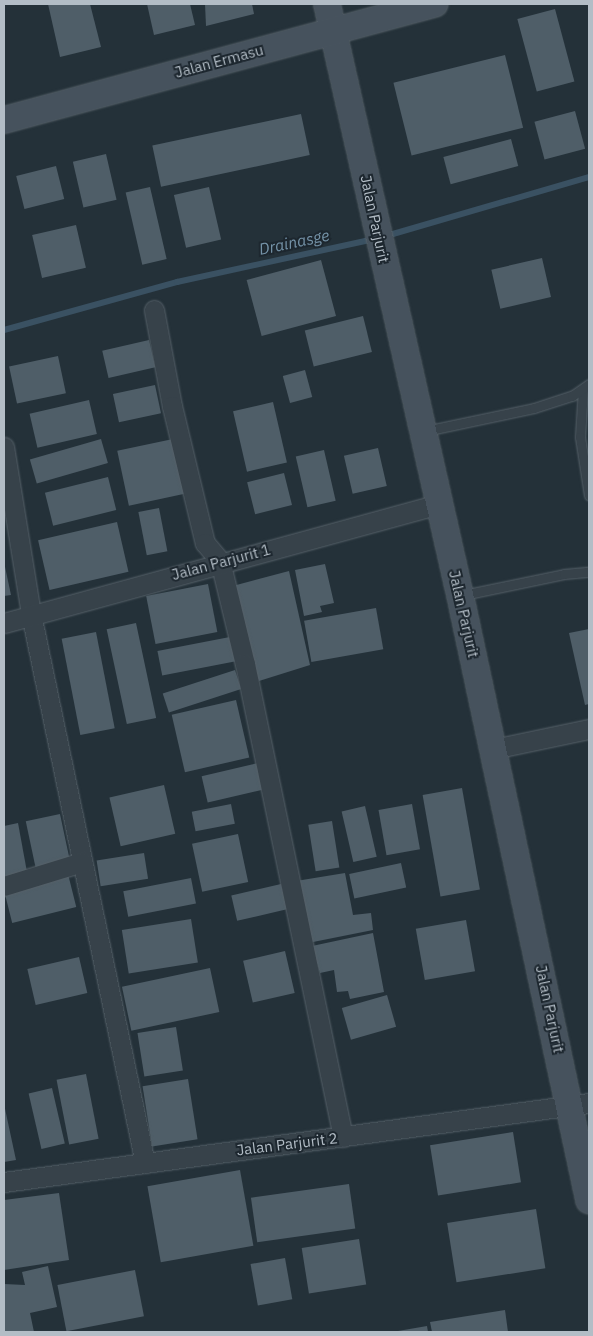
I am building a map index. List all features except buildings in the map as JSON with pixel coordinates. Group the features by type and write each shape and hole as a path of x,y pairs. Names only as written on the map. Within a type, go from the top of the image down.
{"street":[{"name":"Jalan Parjurit","path":"327,4 493,749 580,1105 589,1200"},
{"name":"Jalan Ermasu","path":"4,120 333,29 435,4"},
{"path":"154,310 172,406 206,543 220,561 245,664 343,1137"},
{"path":"4,447 31,614 145,1163"},
{"name":"Jalan Parjurit 1","path":"4,623 220,561 438,504"},
{"path":"493,749 589,729"},
{"path":"4,886 82,862"},
{"name":"Jalan Parjurit 2","path":"4,1182 580,1105"}],"lane":[{"path":"422,432 534,408 572,396 586,387"},
{"path":"586,387 580,437 589,495"},
{"path":"460,595 564,574 589,572"}],"waterway":[{"name":"Drainasge","path":"386,236 589,177"},
{"name":"Drainasge","path":"4,330 177,282 374,239"}]}
